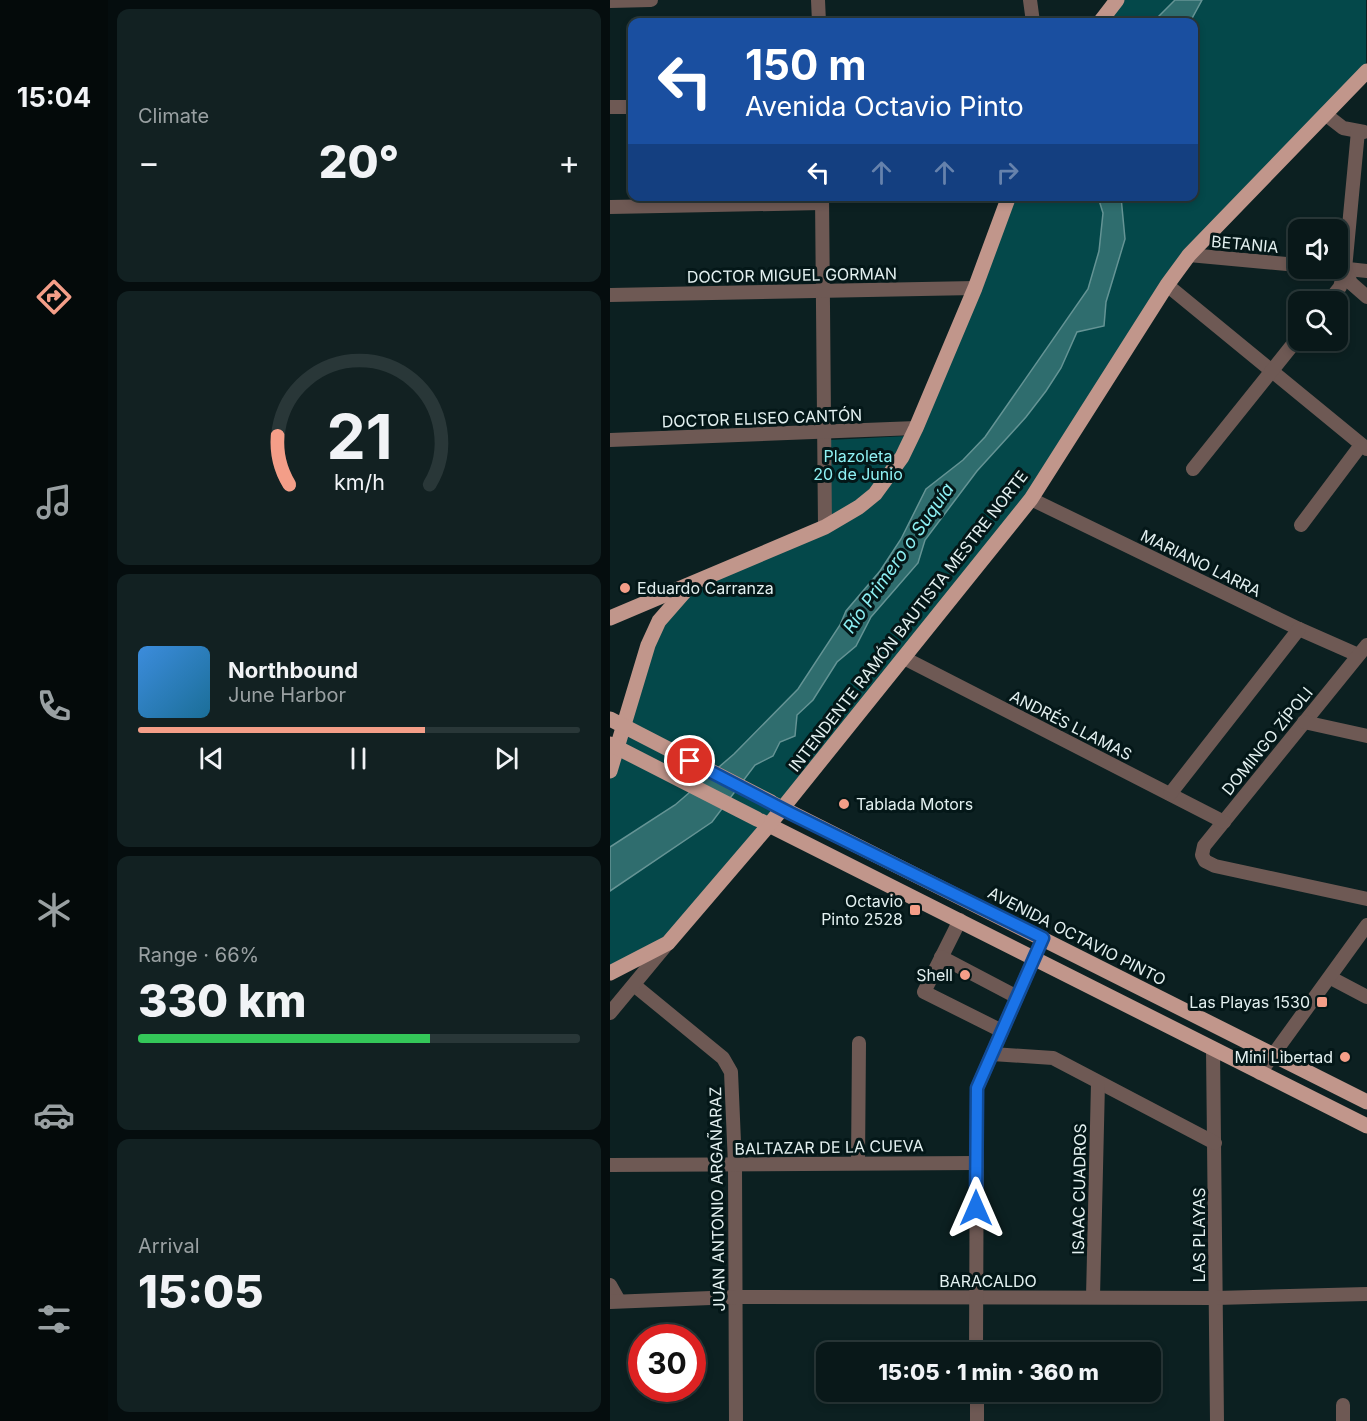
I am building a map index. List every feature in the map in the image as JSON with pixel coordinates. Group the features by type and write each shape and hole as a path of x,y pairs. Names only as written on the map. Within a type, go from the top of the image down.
{"main road":[{"path":"1103,18 1117,0"},
{"name":"INTENDENTE RAMÓN BAUTISTA MESTRE NORTE","path":"610,973 668,943 776,806 904,658 1031,499 1167,285 1189,255 1366,71"},
{"path":"610,618 825,527 859,507 875,494 902,457 916,428 975,288 1007,201"},
{"path":"610,771 652,637 669,608 694,582"},
{"name":"AVENIDA OCTAVIO PINTO","path":"610,719 776,806 1366,1102"},
{"path":"610,744 1366,1126"}],"street":[{"path":"610,1 651,0"},
{"path":"818,0 819,18"},
{"path":"1030,0 1032,18"},
{"path":"610,107 628,107"},
{"path":"1325,114 1342,128 1362,132 1348,223"},
{"path":"610,207 792,201"},
{"path":"822,201 825,527"},
{"name":"BETANIA","path":"1189,255 1288,264"},
{"path":"1348,269 1366,271"},
{"path":"1348,278 1366,297"},
{"path":"1167,285 1364,447 1301,525"},
{"name":"DOCTOR MIGUEL GORMAN","path":"610,295 975,288"},
{"path":"1193,469 1288,351"},
{"name":"DOCTOR ELISEO CANTÓN","path":"610,440 823,434 916,428"},
{"name":"MARIANO LARRA","path":"1031,499 1299,629 1362,650"},
{"path":"1170,794 1299,629"},
{"name":"DOMINGO ZÍPOLI","path":"1362,650 1204,846 1202,855 1205,861 1215,866 1366,899"},
{"name":"ANDRÉS LLAMAS","path":"904,658 1224,822"},
{"path":"1304,722 1366,736"},
{"path":"960,920 924,992 1002,1031"},
{"path":"1260,1073 1331,978 1366,925"},
{"path":"976,1342 977,1088 1043,938"},
{"path":"610,1012 668,943"},
{"path":"942,957 1017,996"},
{"path":"1331,978 1366,997"},
{"name":"JUAN ANTONIO ARGAÑARAZ","path":"634,985 723,1058 729,1066 735,1165 736,1421"},
{"path":"858,1163 859,1043"},
{"name":"LAS PLAYAS","path":"1213,1049 1217,1421"},
{"path":"992,1054 1053,1058 1215,1143"},
{"name":"ISAAC CUADROS","path":"1093,1297 1098,1083"},
{"name":"BALTAZAR DE LA CUEVA","path":"610,1165 976,1163"},
{"path":"610,1285 615,1301"},
{"name":"BARACALDO","path":"615,1301 736,1297 1216,1298 1366,1294"},
{"path":"977,1402 977,1421"},
{"path":"1343,1406 1343,1421"}],"green space":[{"path":"1117,0 1175,0 1157,18 1103,18"},
{"path":"1202,0 1366,0 1366,71 1205,238 1031,499 668,943 610,973 610,891 712,822 755,765 773,756 780,742 796,733 797,715 813,700 837,662 856,646 871,617 918,563 925,540 977,471 1026,417 1046,391 1061,368 1077,332 1104,326 1106,302 1125,239 1121,201 1198,201 1198,18 1192,18"},
{"path":"1007,201 1099,201 1103,213 1099,251 1088,289 985,437 963,460 926,489 901,539 880,571 846,611 840,625 798,689 734,754 675,805 610,847 610,771 648,645 694,583 770,552 884,484"},
{"name":"Plazoleta 20 de Junio","path":"907,436 875,483 857,501 830,519 830,440"}],"water":[{"path":"1175,0 1202,0 1192,18 1157,18"},
{"name":"Río Primero o Suquía","path":"1099,201 1121,201 1125,239 1106,302 1104,326 1077,332 1061,368 1046,391 1026,417 977,471 925,540 918,563 871,617 856,646 837,662 813,700 797,715 795,736 780,742 773,756 755,765 712,822 610,891 610,847 675,805 734,754 798,689 840,625 846,611 880,571 901,539 926,489 963,460 985,437 1088,289 1099,251 1103,213"}],"place":[{"name":"Eduardo Carranza","path":"625,588"},
{"name":"Tablada Motors","path":"844,804"},
{"name":"Octavio Pinto 2528","path":"915,910"},
{"name":"Shell","path":"965,975"},
{"name":"Las Playas 1530","path":"1322,1002"},
{"name":"Mini Libertad","path":"1345,1057"}],"route":[{"path":"690,761 1043,938 977,1088 976,1208"}]}
